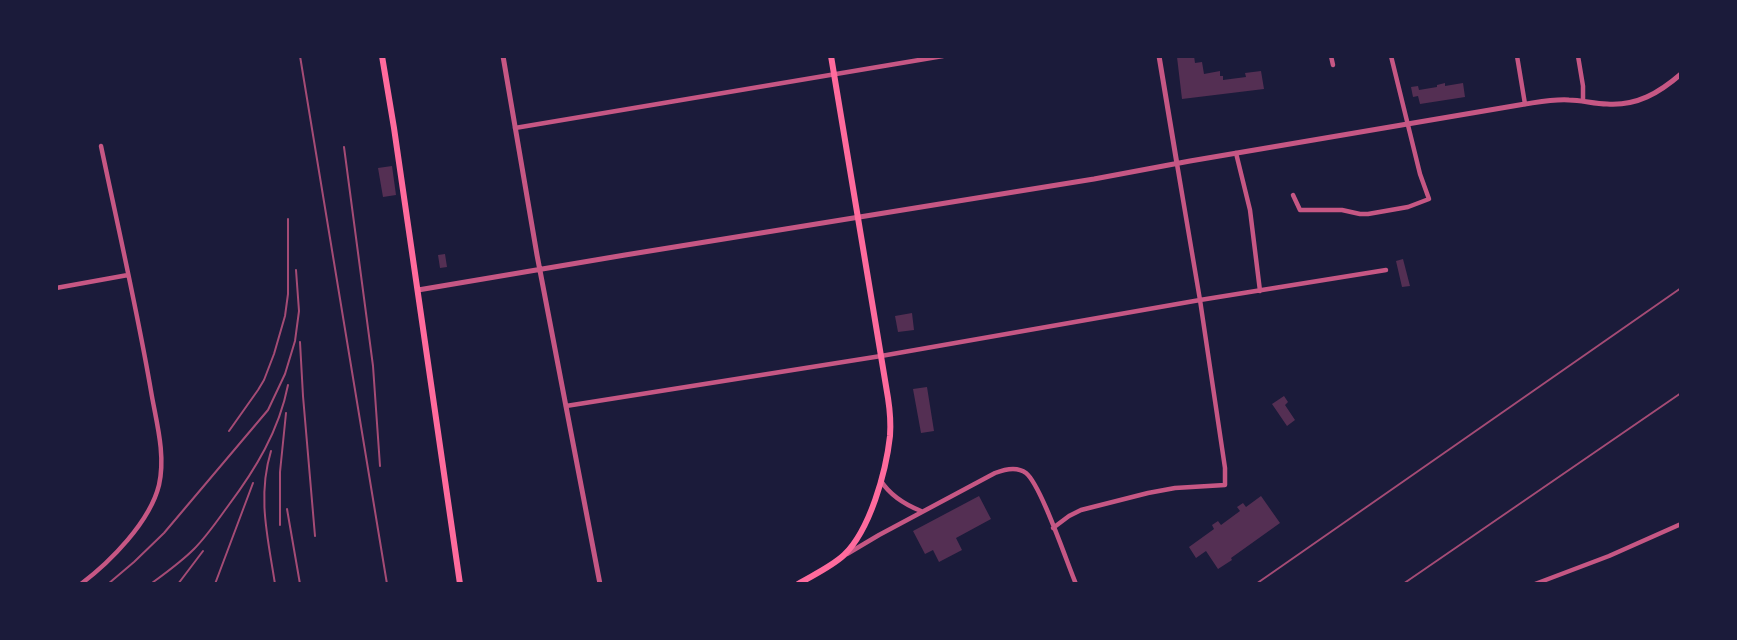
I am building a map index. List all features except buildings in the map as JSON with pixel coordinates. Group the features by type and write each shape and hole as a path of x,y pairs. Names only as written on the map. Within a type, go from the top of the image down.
{"main road":[{"path":"382,56 460,584"},
{"path":"798,584 843,557 861,532 880,480 890,428 890,410 831,56"}],"street":[{"path":"503,56 600,584"},
{"path":"515,128 943,56"},
{"path":"1053,527 1081,510 1148,493 1175,488 1226,485 1200,300 1159,56"},
{"path":"1331,56 1333,65"},
{"path":"1293,195 1300,210 1360,214 1408,206 1429,199 1420,174 1391,56"},
{"path":"1517,56 1525,104"},
{"path":"1578,56 1583,101"},
{"path":"418,290 1094,180 1525,104 1552,100 1606,104 1635,102 1658,92 1681,74"},
{"path":"81,584 110,559 136,529 156,495 161,475 158,434 101,146"},
{"path":"1236,153 1250,210 1260,291"},
{"path":"566,407 1386,270"},
{"path":"56,288 128,275"},
{"path":"843,557 995,473 1014,469 1026,473 1036,487 1076,584"},
{"path":"880,480 906,504 922,512"},
{"path":"1535,584 1609,556 1681,524"}],"railway":[{"path":"300,56 387,584"},
{"path":"344,147 373,366 380,466"},
{"path":"229,431 264,380 285,316 288,294 288,219"},
{"path":"108,584 164,533 268,410 285,374 295,341 299,311 296,270"},
{"path":"1256,584 1681,288"},
{"path":"300,342 315,536"},
{"path":"152,583 199,544 238,492 272,434 288,385"},
{"path":"1403,584 1681,393"},
{"path":"280,525 280,472 286,413"},
{"path":"271,451 264,501 275,584"},
{"path":"215,584 253,483"},
{"path":"287,509 300,584"},
{"path":"178,584 203,551"}]}
